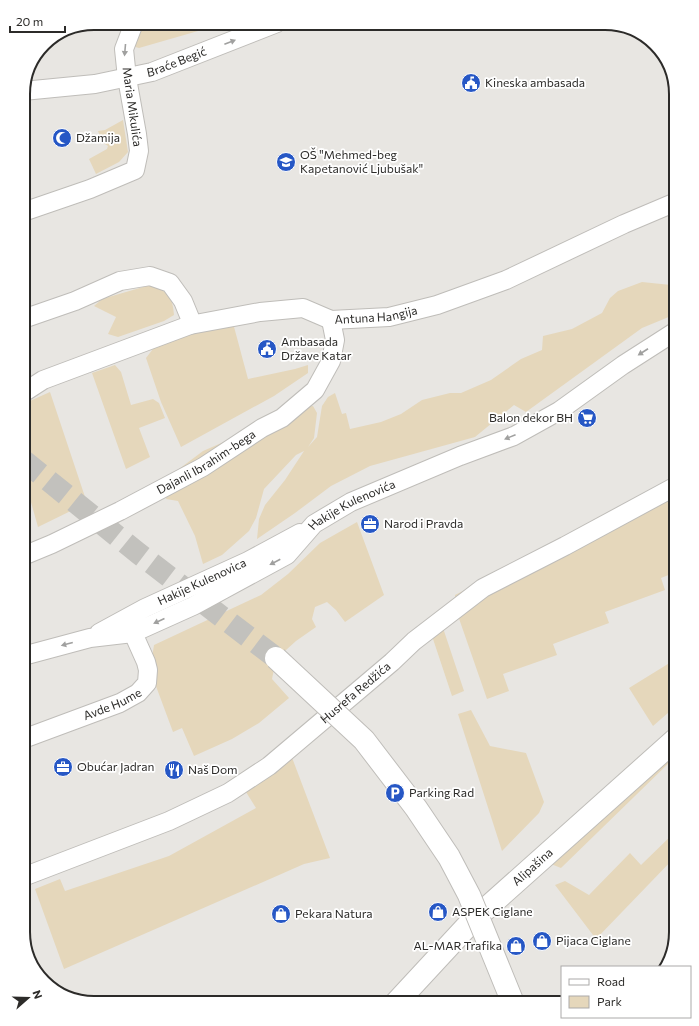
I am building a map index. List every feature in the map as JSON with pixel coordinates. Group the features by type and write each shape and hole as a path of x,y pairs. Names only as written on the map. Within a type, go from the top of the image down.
{"main road":[{"path":"276,658 364,740 416,808 449,858 468,895 510,996"},
{"name":"Alipašina","path":"402,996 471,922 669,745"}],"street":[{"name":"Maria Mikulića","path":"30,210 90,189 135,170 139,151 127,78 124,49 131,30"},
{"name":"Braće Begić","path":"30,90 95,84 152,72 259,30"},
{"name":"Antuna Hangija","path":"30,388 43,380 190,325 260,312 303,308 331,320 389,317 437,305 506,280 624,224 669,205"},
{"path":"30,316 120,281 150,276 170,283 183,301 190,318 190,325"},
{"name":"Dajanli Ibrahim-bega","path":"30,553 120,512 203,467 262,428 282,418 315,390 331,361 334,340 331,320"},
{"name":"Hakije Kulenovića","path":"30,654 90,638 133,633 193,606 287,555 314,524 351,502 460,456 514,436 558,411 623,365 669,335"},
{"name":"Husrefa Redžića","path":"30,874 134,836 228,793 269,766 392,662 414,641 483,588 669,490"},
{"name":"Hakije Kulenovica","path":"90,638 145,608 248,561 314,524"},
{"name":"Avde Hume","path":"30,736 120,704 138,693 147,683 148,670 133,633"}],"green space":[{"path":"131,30 202,30 139,48 128,45"},
{"path":"123,120 128,152 119,162 96,174 89,159 107,149 108,146 102,142 98,131 105,130"},
{"path":"642,282 669,285 669,317 642,328 526,412 514,405 475,437 370,466 331,486 257,539 259,519 265,505 285,480 304,451 296,455 264,489 256,518 249,531 222,555 203,564 195,536 178,501 166,499 171,475 203,451 304,407 313,406 317,413 314,438 308,447 317,437 322,406 328,397 335,393 342,414 346,413 350,429 381,422 401,414 422,400 450,393 461,393 491,380 521,359 542,350 543,336 572,329 602,313 610,298 618,291"},
{"path":"150,285 168,295 172,303 174,315 164,321 118,337 108,334 116,317 94,306 102,299"},
{"path":"233,323 248,379 308,365 308,373 274,396 181,447 161,402 146,358 156,345 192,332"},
{"path":"115,365 121,372 131,405 153,399 159,403 165,418 139,428 150,457 126,469 92,373"},
{"path":"50,392 87,503 38,527 30,499 30,401"},
{"path":"669,485 669,575 661,578 665,590 605,612 609,623 553,644 557,655 503,674 509,691 487,699 455,607 455,595"},
{"path":"357,522 384,595 345,622 336,610 327,602 315,607 312,619 316,627 296,641 276,659 272,679 289,698 259,723 232,739 194,756 182,728 173,732 150,670 154,645 261,595 288,574 320,543"},
{"path":"438,613 464,691 452,696 427,621"},
{"path":"669,663 669,712 653,726 629,688"},
{"path":"471,710 490,746 526,753 544,802 539,813 502,851 458,714"},
{"path":"288,747 330,858 304,864 64,969 35,889 60,879 65,891 169,856 256,808 241,784"},
{"path":"669,753 669,763 561,868 551,864"},
{"path":"669,838 669,863 596,939 555,885 565,881 589,895 630,853 641,865"}],"tunnel":[{"path":"30,466 138,553 276,658"}],"place":[{"name":"Kineska ambasada","path":"471,83"},
{"name":"Džamija","path":"62,138"},
{"name":"OŠ \"Mehmed-beg Kapetanović Ljubušak\"","path":"286,162"},
{"name":"Ambasada Države Katar","path":"267,349"},
{"name":"Balon dekor BH","path":"587,418"},
{"name":"Narod i Pravda","path":"370,524"},
{"name":"Obućar Jadran","path":"63,767"},
{"name":"Naš Dom","path":"174,770"},
{"name":"Parking Rad","path":"395,793"},
{"name":"ASPEK Ciglane","path":"438,912"},
{"name":"Pekara Natura","path":"281,914"},
{"name":"Pijaca Ciglane","path":"542,941"},
{"name":"AL-MAR Trafika","path":"516,946"}]}
